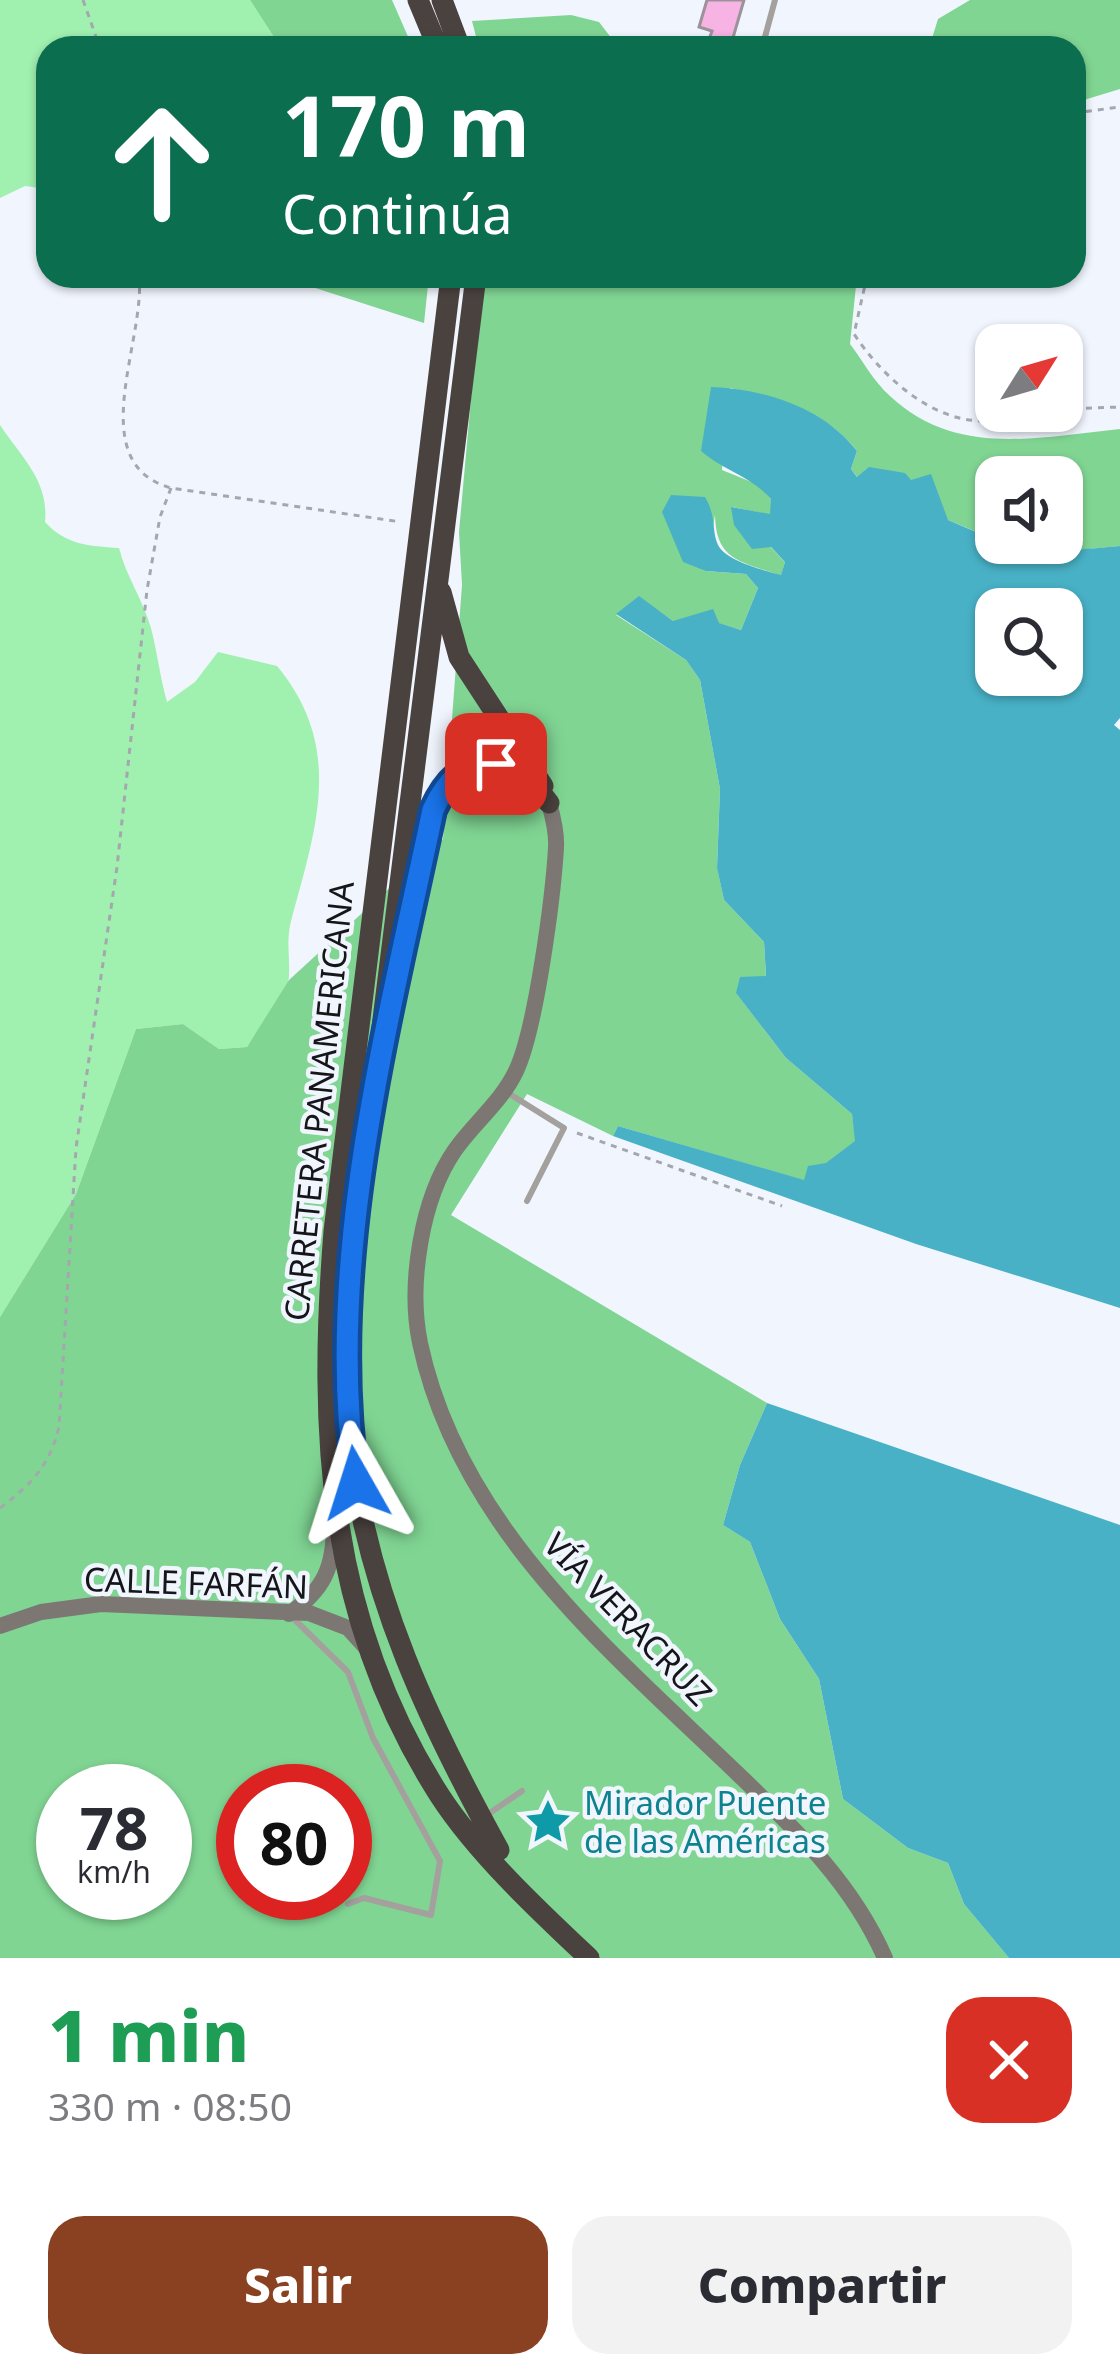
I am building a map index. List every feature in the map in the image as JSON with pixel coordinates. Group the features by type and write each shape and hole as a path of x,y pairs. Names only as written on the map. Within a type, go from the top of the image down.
{"highway":[{"path":"418,0 433,36"},
{"path":"442,0 456,36"},
{"name":"CARRETERA PANAMERICANA","path":"450,288 332,1253 325,1419 334,1506 350,1585 374,1660 415,1752 443,1799 519,1888 589,1958"},
{"name":"CARRETERA PANAMERICANA","path":"474,288 350,1306 350,1447 362,1518 398,1646 421,1701 519,1888"},
{"path":"439,570 445,614 460,657 531,764 549,803"},
{"path":"374,1092 433,810 442,790 470,767 496,764 526,777 549,803"}],"street":[{"name":"VÍA VERACRUZ","path":"549,803 557,843 524,1048 505,1091 454,1152 438,1182 420,1240 419,1338 437,1406 469,1474 550,1590 829,1863 867,1916 885,1958"},
{"path":"288,1614 316,1592 330,1569 334,1506"},
{"name":"CALLE FARFÁN","path":"0,1626 41,1612 101,1604 309,1613 348,1628 374,1660"}],"lane":[{"path":"766,36 776,0"},
{"path":"505,1091 564,1128 527,1201"},
{"path":"288,1614 348,1672 373,1738 440,1861 431,1915 372,1900"},
{"path":"482,1819 522,1791"}],"path":[{"path":"83,0 96,36"},
{"path":"1086,111 1120,107"},
{"path":"139,288 132,364 121,412 132,465 152,483 367,520 421,523"},
{"path":"864,288 854,334 879,371 951,415 975,420"},
{"path":"1083,408 1120,407"},
{"path":"0,1508 32,1484 53,1454 59,1427 76,1148 117,867 147,590 160,517 171,488"},
{"path":"564,1128 782,1206"}],"green space":[{"path":"0,0 250,0 273,36 36,36 36,187 25,186 0,198"},
{"path":"250,0 392,0 408,36 273,36"},
{"path":"970,0 1120,0 1120,89 1086,99 1086,36 933,36 938,19"},
{"path":"571,15 599,22 610,36 476,36 472,21"},
{"path":"315,288 428,288 424,323"},
{"path":"481,288 856,288 850,344 884,390 916,416 970,436 999,439 1120,429 1120,546 1083,549 1083,456 975,456 975,531 948,520 911,480 858,478 851,469 857,451 816,416 730,388 722,470 759,485 771,499 771,515 732,507 785,562 781,576 726,551 715,515 706,571 746,574 758,588 741,630 718,623 673,621 639,597 616,615 686,660 700,680 720,789 717,867 724,900 764,942 766,977 737,994 786,1058 852,1114 856,1141 805,1181 618,1126 613,1136 527,1094 451,1215 767,1403 740,1465 723,1525 750,1542 780,1619 819,1679 843,1799 908,1848 948,1863 964,1904 1009,1958 0,1958 0,1317 76,1194 136,1029 183,1024 219,1049 247,1047 289,980 443,839 462,585 459,532"},
{"path":"0,425 38,482 45,522 70,540 119,548 151,628 167,702 195,682 218,652 277,666 311,727 319,789 290,928 289,976 278,1003 247,1047 219,1049 183,1024 136,1029 76,1194 0,1317"}],"water":[{"path":"711,387 772,397 810,412 857,451 851,469 857,477 869,467 905,473 911,480 931,474 948,520 975,531 975,564 1083,564 1083,549 1120,546 1120,718 1114,725 1120,730 1120,1308 916,1244 613,1136 618,1126 804,1180 808,1166 826,1163 855,1141 852,1114 786,1058 736,993 740,977 766,976 764,942 724,900 717,868 720,789 700,680 686,660 616,614 639,596 673,621 713,609 719,623 741,630 758,588 746,574 706,571 683,562 662,512 671,495 705,497 723,551 781,575 785,562 771,547 752,549 734,525 731,507 770,514 771,499 701,451"},
{"path":"767,1403 1120,1525 1120,1958 1009,1958 964,1904 948,1863 908,1848 843,1799 819,1679 780,1619 750,1542 723,1525 740,1465"}],"building":[{"path":"707,0 744,0 734,36 710,36 712,31 699,27"}],"place":[{"name":"Mirador Puente de las Américas","path":"548,1822"}],"route":[{"path":"356,1483 347,1352 353,1259 374,1092 433,810 456,775 470,767 496,764"}]}
